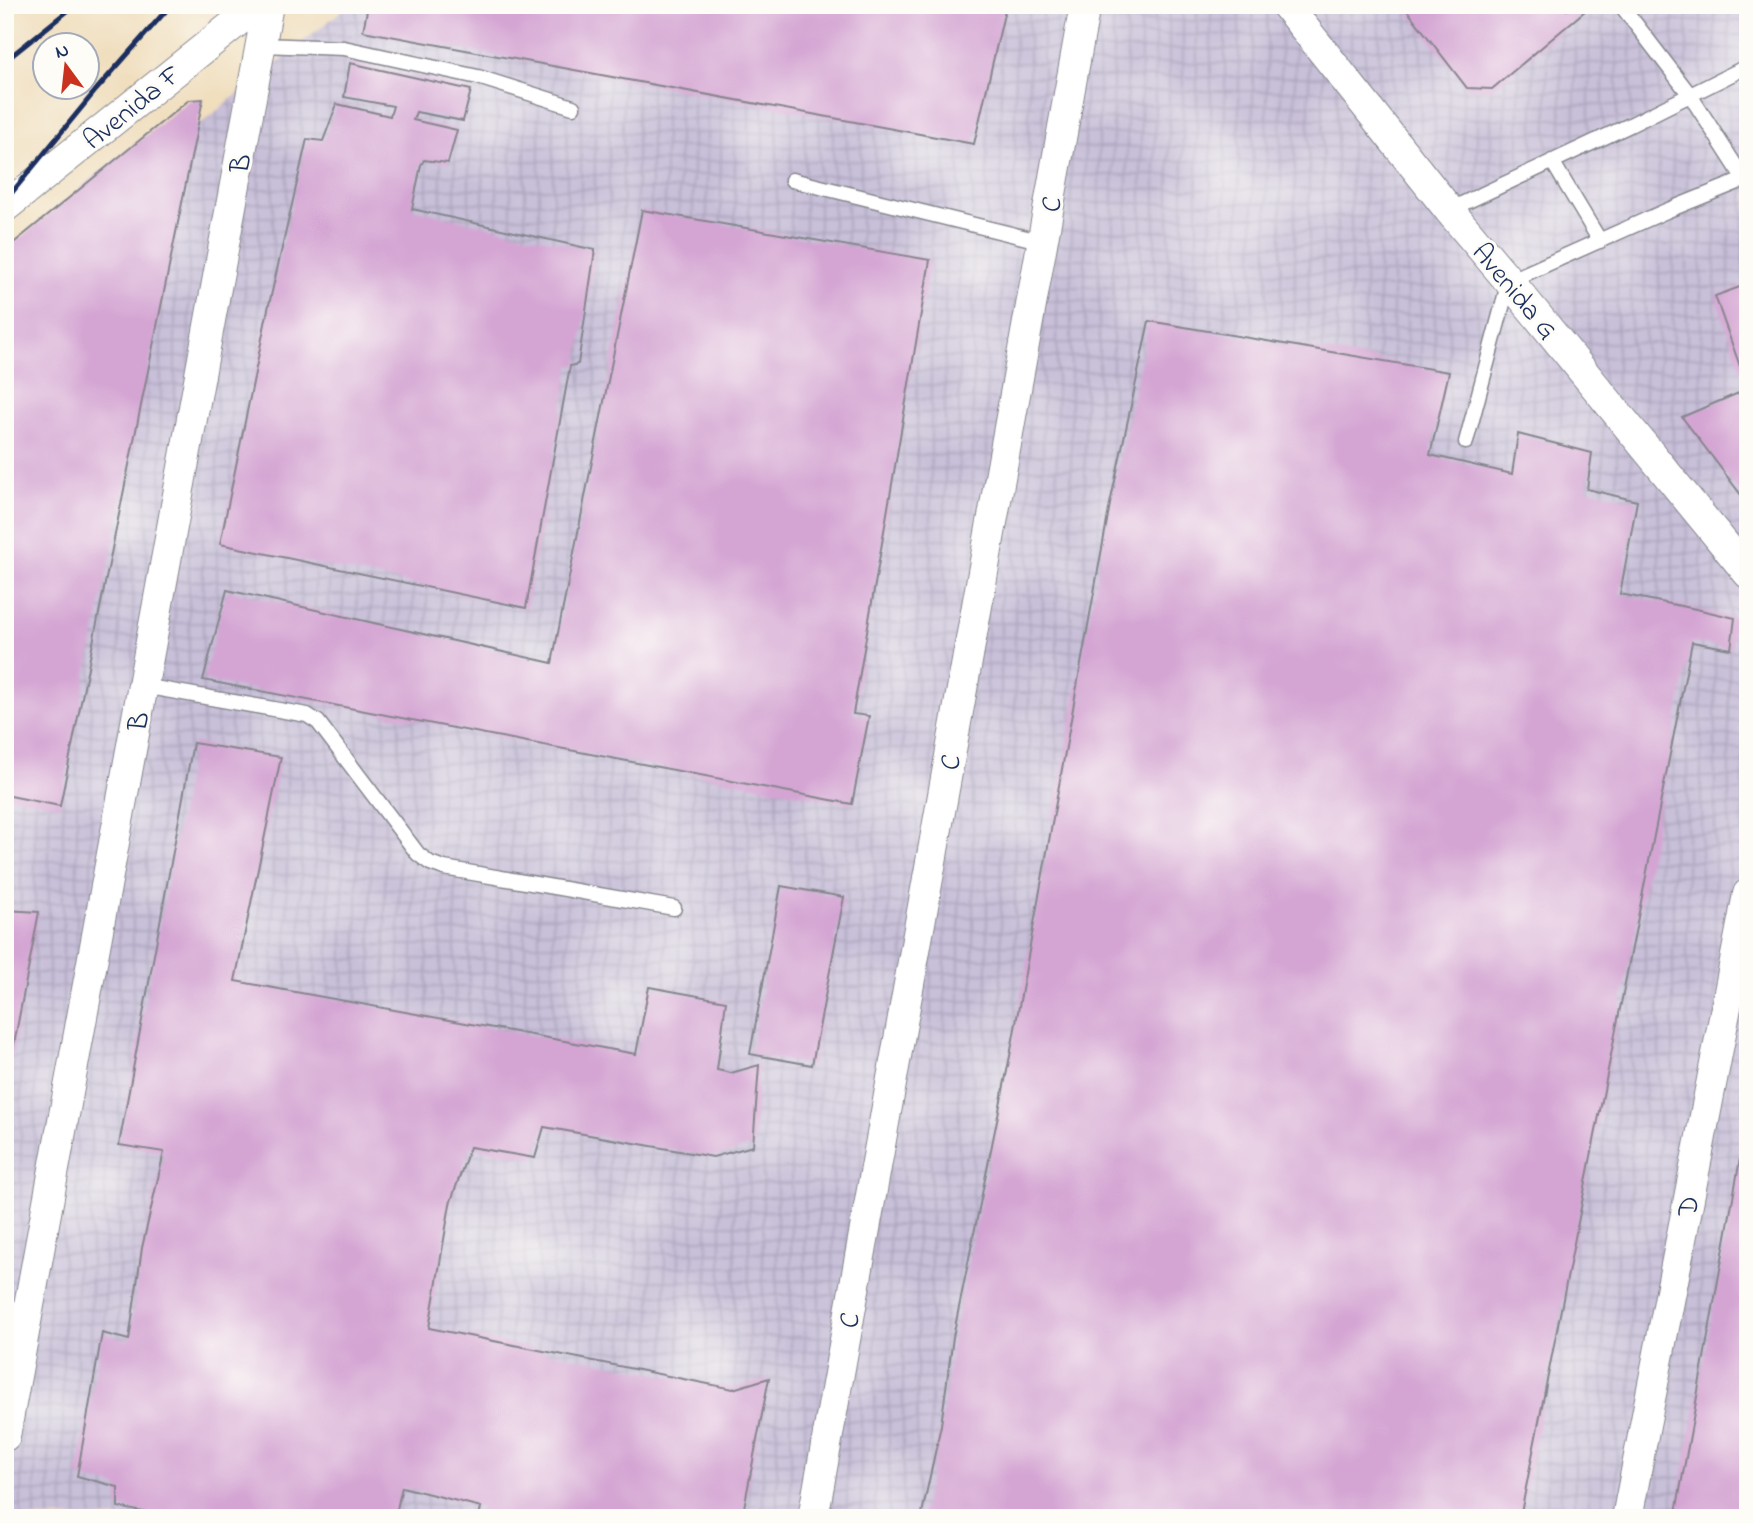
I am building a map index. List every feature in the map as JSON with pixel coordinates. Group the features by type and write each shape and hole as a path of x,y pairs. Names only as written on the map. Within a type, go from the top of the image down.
{"street":[{"name":"Avenida F","path":"5,207 258,5"},
{"name":"B","path":"5,1436 268,5"},
{"name":"C","path":"813,1518 1085,5"},
{"name":"Avenida G","path":"1286,5 1449,210 1748,573"},
{"name":"D","path":"1627,1518 1748,894"}],"lane":[{"path":"1466,442 1509,281 1666,211 1746,179 1690,95 1622,5"},
{"path":"261,45 344,48 478,78 573,107"},
{"path":"1449,210 1748,66"},
{"path":"1552,161 1600,241"},
{"path":"792,180 1043,242"},
{"path":"143,686 313,718 418,854 430,863 444,868 674,908"}],"shaded area":[{"path":"349,5 1748,5 1748,1518 5,1518 5,280"}],"building":[{"path":"368,5 1006,5 974,144 363,31"},
{"path":"1403,5 1562,5 1566,10 1592,5 1492,89 1467,88"},
{"path":"350,63 471,90 463,121 416,112 413,120 457,130 448,163 424,160 421,165 412,209 595,250 578,364 570,366 526,608 220,544 268,309 307,139 323,141 337,104 390,116 393,106 344,97"},
{"path":"203,99 60,806 5,795 5,250 189,100"},
{"path":"642,210 930,260 853,714 869,716 852,804 203,680 227,590 552,663"},
{"path":"1748,284 1748,386 1747,386 1715,296"},
{"path":"1149,321 1449,372 1430,455 1512,474 1518,434 1592,453 1587,489 1637,501 1620,594 1735,618 1731,649 1692,642 1520,1518 921,1518 941,1425 953,1337 1010,1056 1110,504"},
{"path":"1748,389 1748,504 1682,417"},
{"path":"193,743 281,757 235,981 636,1054 649,987 726,1001 717,1070 731,1073 759,1065 753,1146 713,1157 544,1127 535,1158 470,1147 450,1204 429,1328 733,1389 769,1378 742,1518 479,1518 481,1507 402,1487 395,1518 174,1518 118,1507 118,1487 77,1476 102,1333 129,1340 142,1248 164,1152 119,1145"},
{"path":"781,886 844,897 812,1065 750,1054"},
{"path":"5,910 39,912 7,1081 5,1081"},
{"path":"1746,1126 1748,1518 1675,1518"}],"railway":[{"path":"5,61 75,5"},
{"path":"5,201 96,90 171,5"}]}
